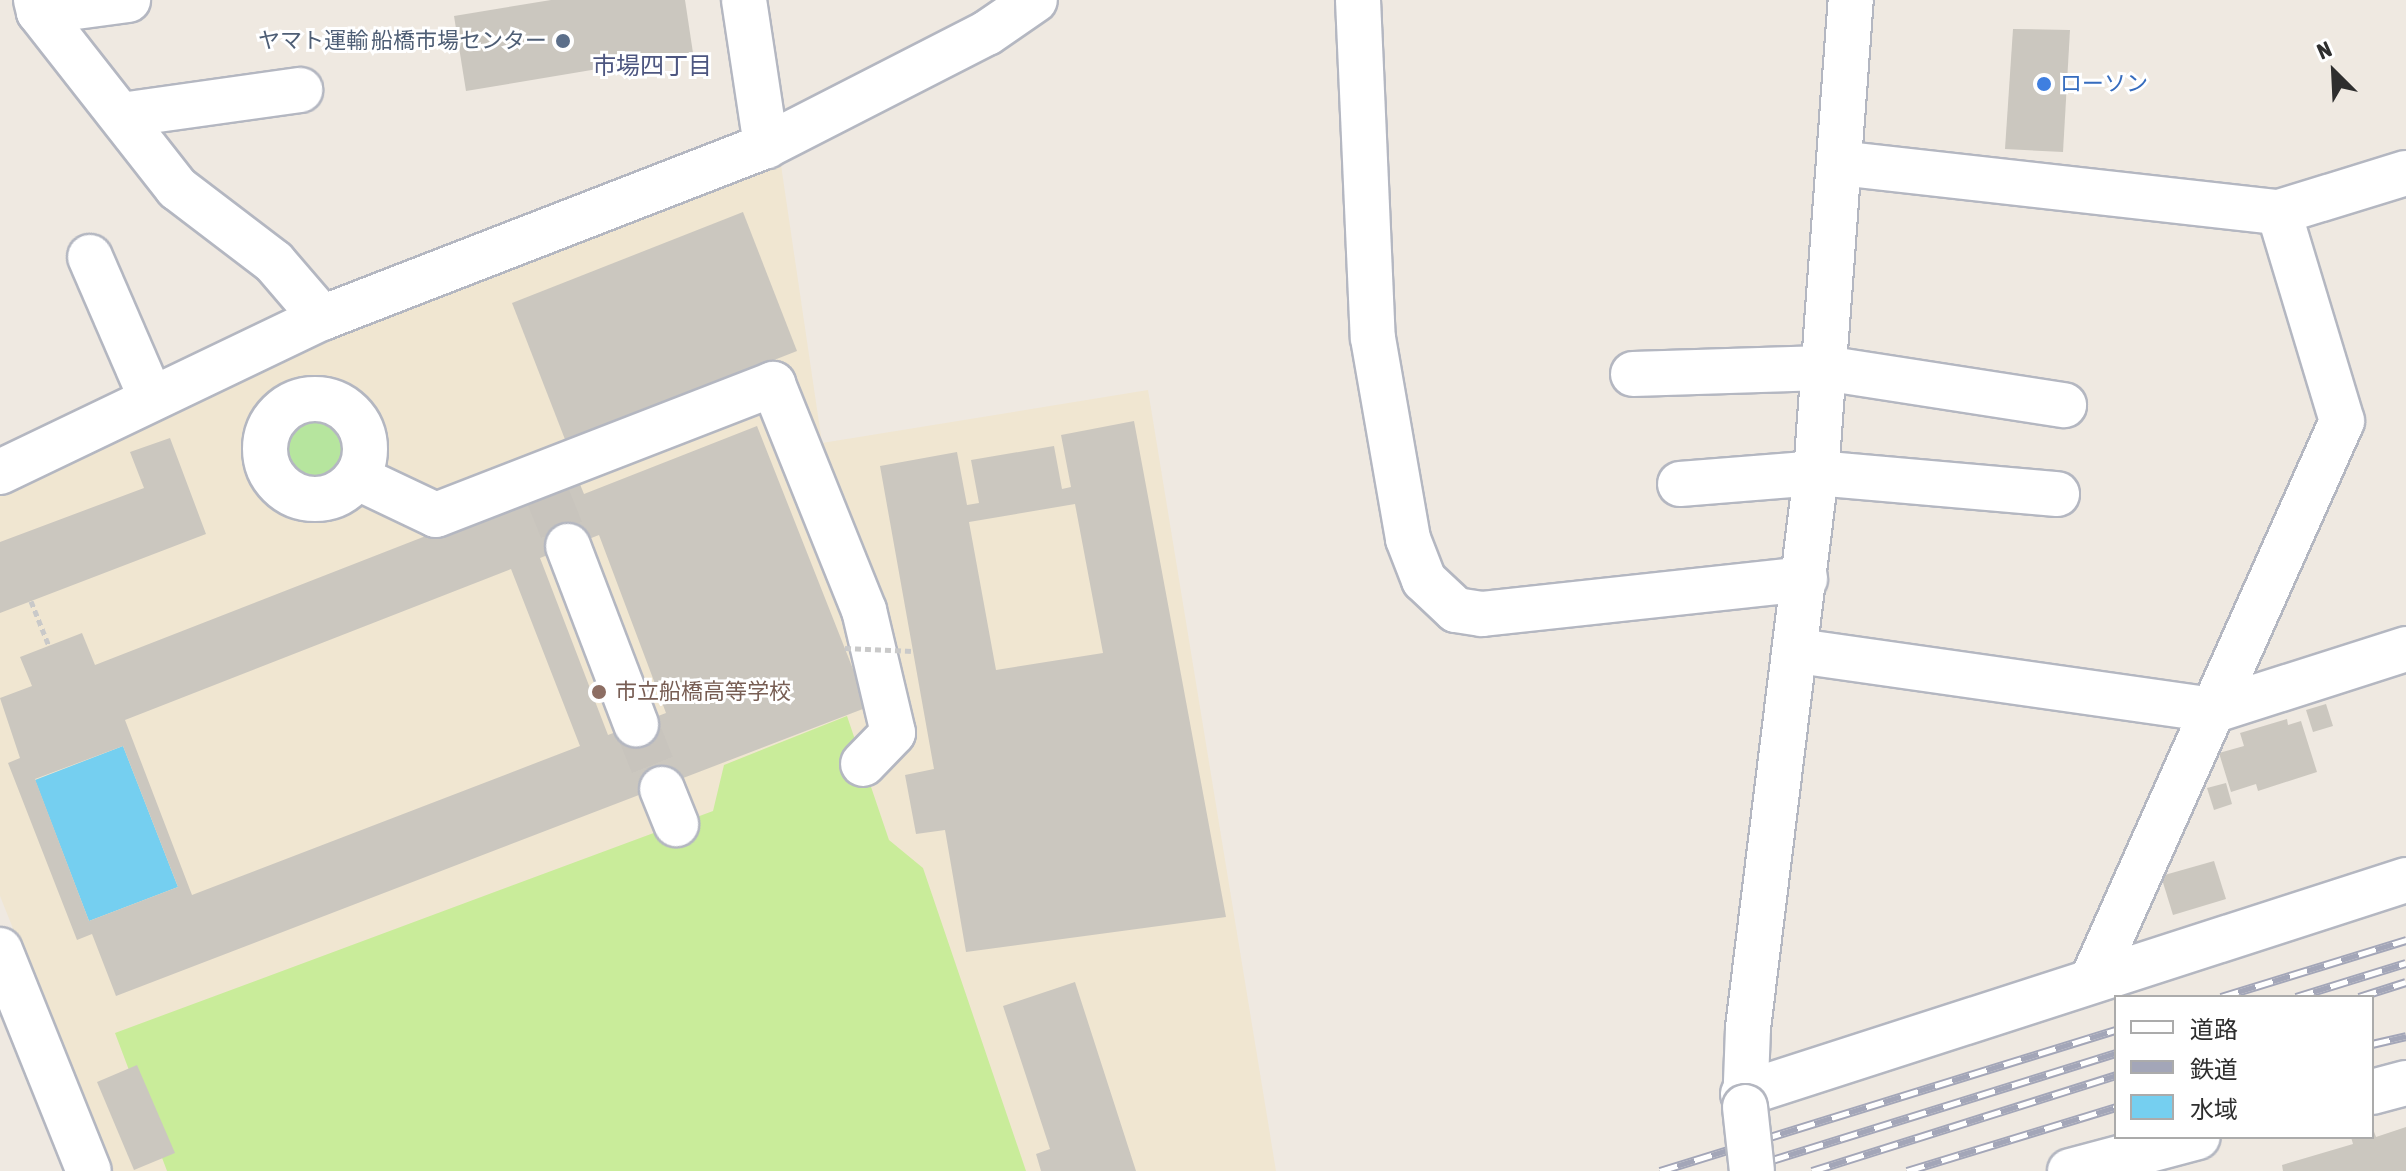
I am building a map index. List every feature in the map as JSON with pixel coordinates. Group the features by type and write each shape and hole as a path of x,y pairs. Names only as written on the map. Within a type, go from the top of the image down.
{"street":[{"path":"38,6 128,0"},
{"path":"744,0 766,146"},
{"path":"1,467 322,318 766,146 987,33 1035,0"},
{"path":"1358,0 1373,338 1414,559 1437,597 1456,610 1482,614 1805,579"},
{"path":"1752,1171 1744,1100 1798,651 1816,473 1851,0"},
{"path":"38,6 177,188 274,262 322,318"},
{"path":"122,115 300,90"},
{"path":"1839,163 2279,212 2406,173"},
{"path":"2093,978 2342,421 2279,212"},
{"path":"90,257 151,398"},
{"path":"280,337 305,397"},
{"path":"1633,374 1824,368 2064,405"},
{"path":"358,478 436,515 542,482 773,384 864,610 893,733 863,764"},
{"path":"305,397 345,405 367,439 358,478 325,501 285,493 263,458 271,420 305,397"},
{"path":"1680,484 1816,473 2057,494"},
{"path":"568,546 636,724"},
{"path":"1798,651 2215,710 2406,649"},
{"path":"1744,1100 2064,994 2093,978 2406,880"},
{"path":"0,950 89,1171"},
{"path":"2374,1091 2406,1083"},
{"path":"2070,1171 2190,1139"}],"path":[{"path":"31,601 49,646"},
{"path":"845,648 913,651"}],"shaded area":[{"name":"市立船橋高等学校","path":"781,165 822,443 1148,390 1276,1171 110,1171 0,896 0,489 257,363 597,226"}],"green space":[{"path":"315,410 329,413 342,421 350,434 353,448 350,462 342,475 329,483 315,486 301,483 288,475 280,462 277,448 280,434 288,421 301,413"},
{"path":"847,716 889,840 923,868 1026,1171 167,1171 115,1033 713,811 724,765"}],"water":[{"path":"123,746 178,887 89,921 35,780"}],"building":[{"path":"551,0 685,0 693,53 466,91 454,16"},
{"path":"2013,29 2070,30 2063,152 2005,149"},
{"path":"743,212 797,351 566,442 512,303"},
{"path":"1134,421 1226,917 966,952 945,830 916,834 905,775 934,769 880,466 957,452 967,505 979,503 971,460 1054,446 1062,489 1071,487 1061,435","holes":["1075,504 1103,653 996,670 969,522"]},
{"path":"757,426 868,707 116,996 92,934 77,940 8,763 20,758 0,698 32,686 20,657 82,633 95,665 577,477 584,494","holes":["599,535 666,713 608,735 540,558","511,569 580,746 192,895 125,720","123,746 178,887 89,921 35,779"]},
{"path":"170,438 206,534 0,613 0,542 144,488 130,452"},
{"path":"2326,704 2333,726 2313,732 2306,710"},
{"path":"2287,719 2288,725 2301,721 2317,772 2258,791 2256,784 2231,792 2219,753 2244,746 2240,733"},
{"path":"2226,783 2232,804 2214,810 2207,788"},
{"path":"2214,861 2226,899 2173,915 2161,876"},
{"path":"1075,982 1136,1171 1041,1171 1036,1154 1050,1149 1003,1006"},
{"path":"137,1065 175,1153 134,1170 97,1082"},
{"path":"2406,1127 2406,1171 2283,1171 2282,1165 2353,1144 2352,1139 2374,1139 2374,1132 2376,1137"}],"tunnel":[{"path":"545,489 568,546"},
{"path":"636,724 662,789"}],"railway":[{"path":"2227,995 2406,940"},
{"path":"2302,995 2406,963"},
{"path":"2365,995 2406,982"},
{"path":"1660,1171 2114,1031"},
{"path":"2374,1044 2406,1036"},
{"path":"1737,1171 2114,1054"},
{"path":"1812,1171 2114,1076"},
{"path":"1907,1171 2114,1108"}],"place":[{"name":"ヤマト運輸 船橋市場センター","path":"563,41"},
{"name":"ローソン","path":"2044,84"},
{"name":"市立船橋高等学校","path":"599,692"}],"district":[{"name":"市場四丁目","path":"652,66"}]}
